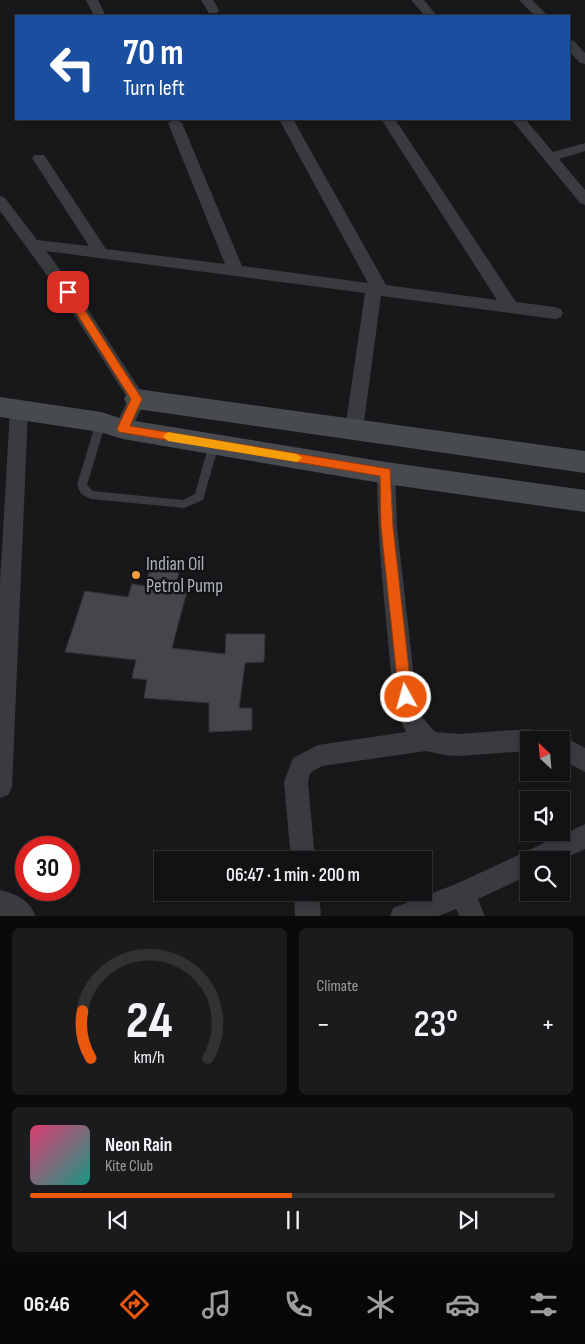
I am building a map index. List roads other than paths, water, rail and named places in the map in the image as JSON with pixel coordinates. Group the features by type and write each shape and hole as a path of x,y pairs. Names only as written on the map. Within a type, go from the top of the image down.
{"street":[{"path":"92,0 100,15"},
{"path":"418,0 430,15"},
{"path":"526,0 541,15"},
{"path":"570,45 585,60"},
{"path":"287,120 377,291 354,430"},
{"path":"389,120 511,308"},
{"path":"519,120 585,200"},
{"path":"175,123 236,272"},
{"path":"550,157 585,147"},
{"path":"39,158 101,253"},
{"path":"0,201 68,292 136,399 585,462"},
{"path":"32,244 555,313"},
{"path":"112,425 136,399"},
{"path":"0,786 9,408 386,472 585,501"},
{"path":"386,472 387,527 406,701 413,724 426,740"},
{"path":"302,851 296,782 301,766 318,756 426,740 444,745 520,741"},
{"path":"570,752 585,761"},
{"path":"553,851 585,836"},
{"path":"402,916 462,894 520,866"},
{"path":"462,894 474,916"},
{"path":"307,901 308,916"},
{"path":"0,904 8,904 19,910 24,916"}],"lane":[{"path":"112,425 82,485 84,491 91,495 184,504 192,502 199,497 214,444"}],"place":[{"name":"Indian Oil Petrol Pump","path":"136,575"}]}
